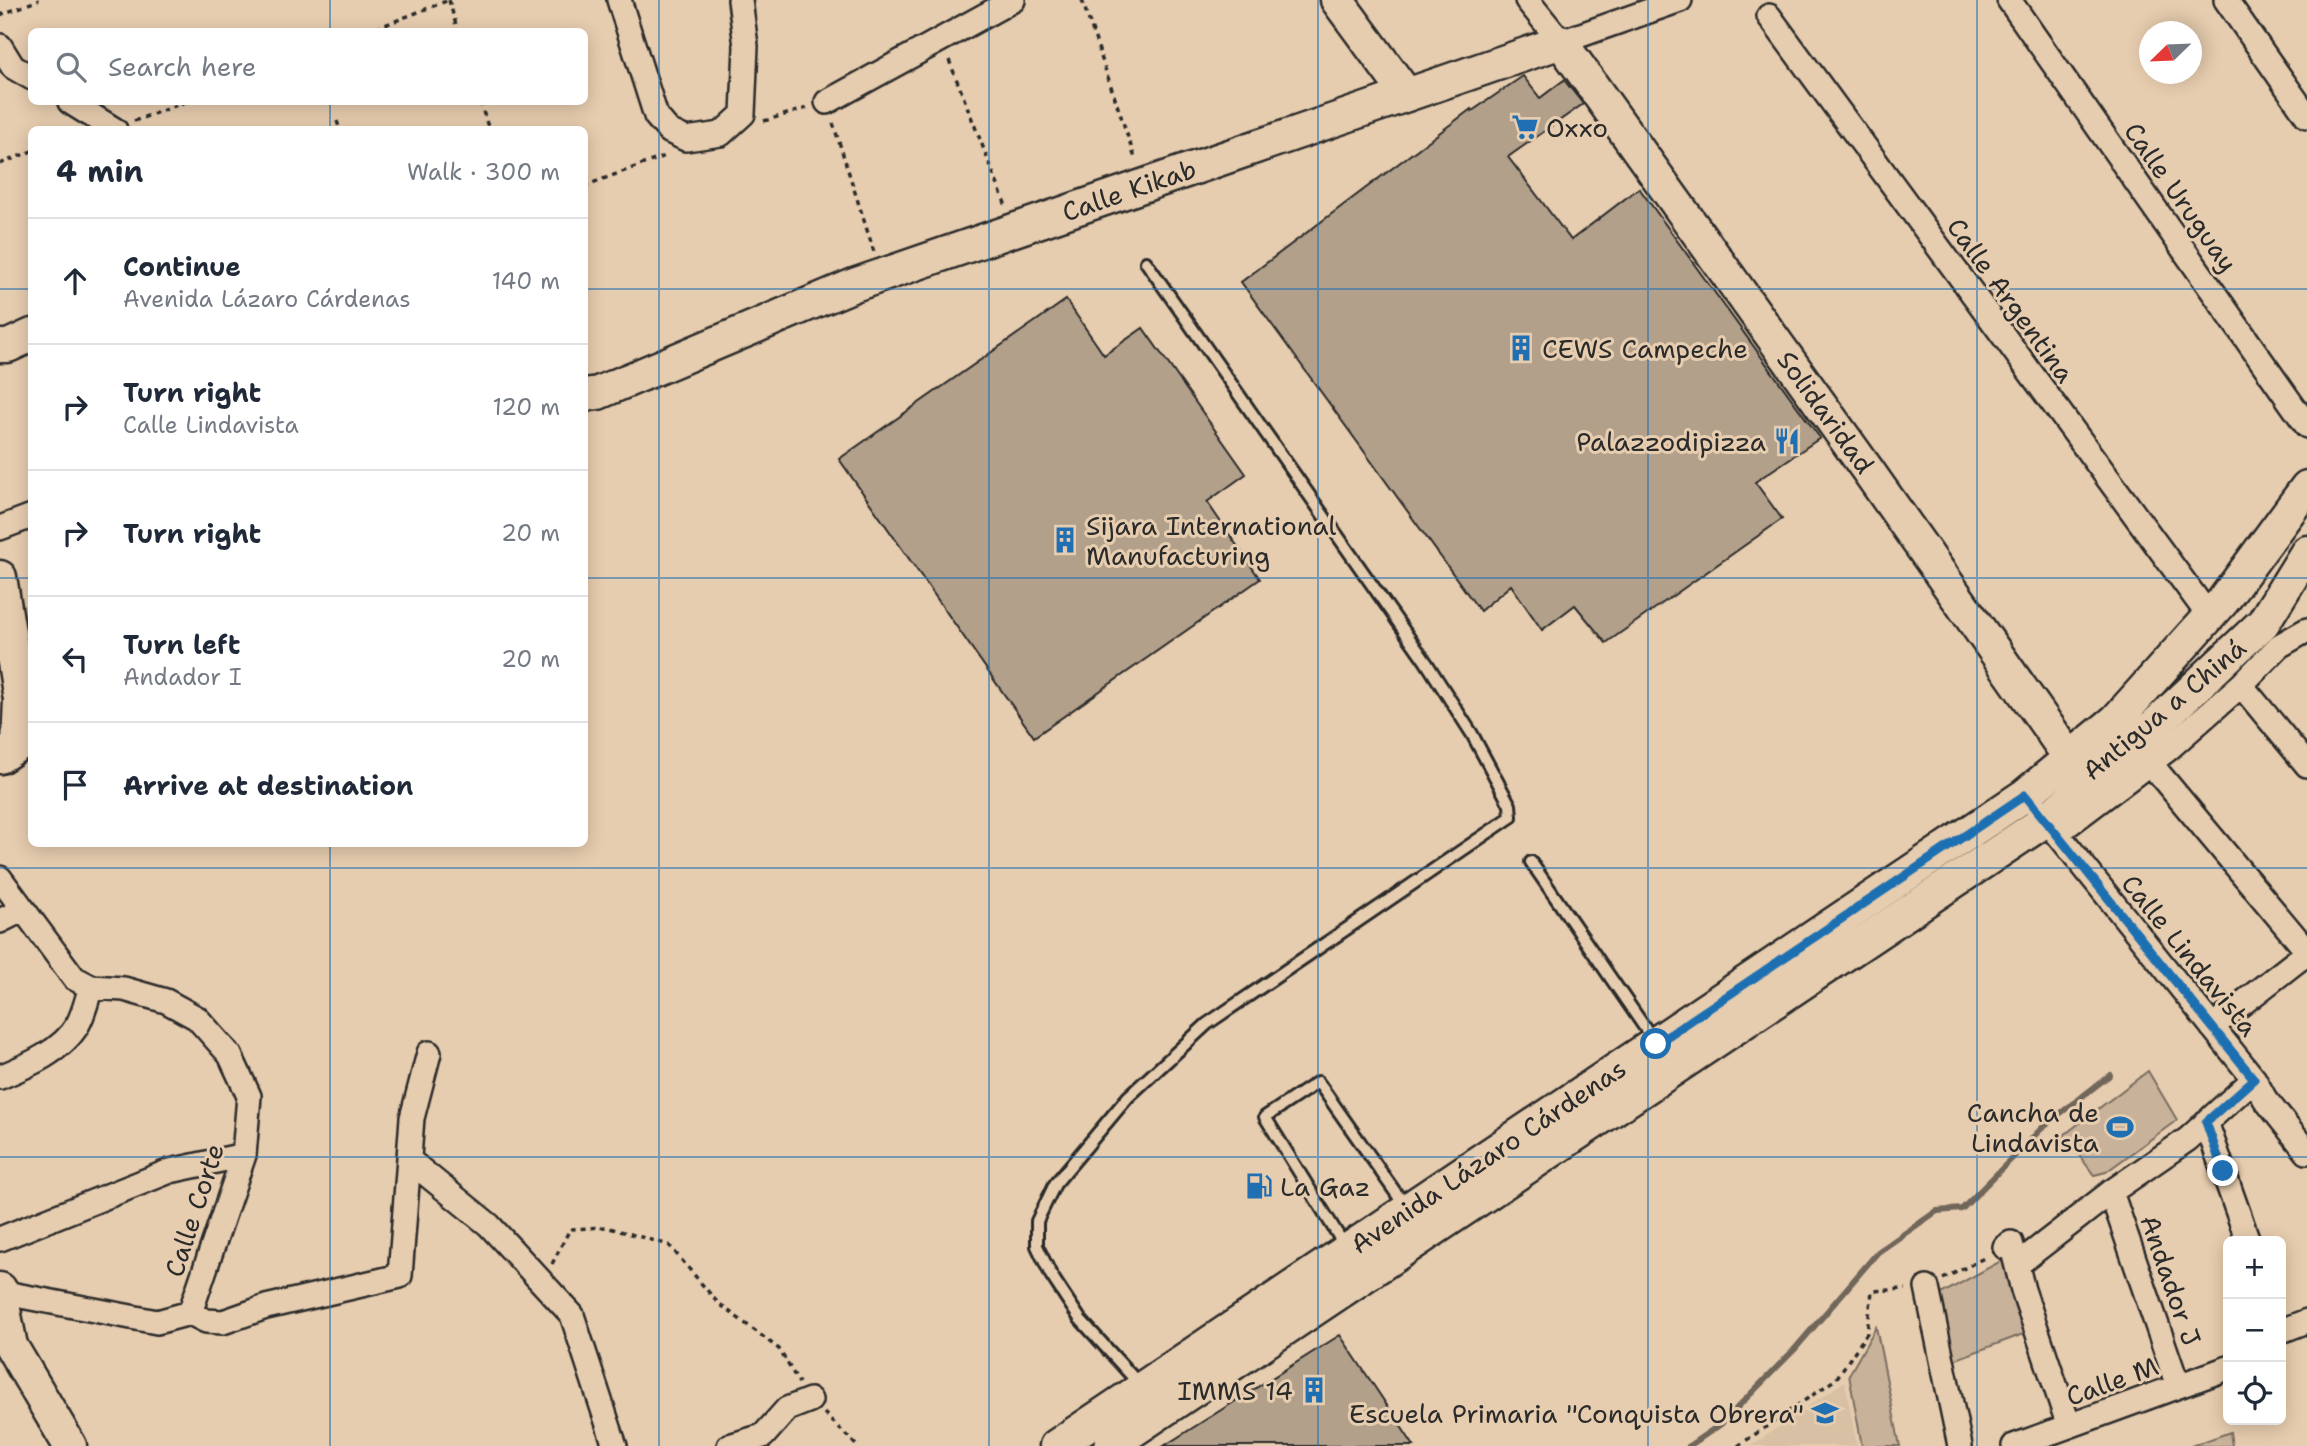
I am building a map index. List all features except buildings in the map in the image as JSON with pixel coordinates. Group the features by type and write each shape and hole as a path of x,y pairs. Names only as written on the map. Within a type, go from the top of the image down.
{"main road":[{"path":"1337,0 1407,95"},
{"name":"Calle Kikab","path":"588,394 598,393 881,275 1561,42"},
{"name":"Solidaridad","path":"1561,42 2070,758"},
{"path":"0,346 8,346 28,337"},
{"name":"Avenida Lázaro Cárdenas","path":"1105,1437 1142,1388 1247,1336 1348,1250 2025,795 2116,720 2223,601 2307,487"},
{"name":"Avenida Lázaro Cárdenas","path":"1056,1446 1105,1437 1247,1336 2052,826 2090,783 2263,623 2307,552"},
{"path":"0,577 26,696 9,751"},
{"path":"0,1291 11,1346 70,1446"}],"street":[{"path":"619,0 656,116 669,131 686,139 721,134 743,114 746,46 740,0"},
{"path":"827,102 1013,0"},
{"path":"1527,0 1561,42"},
{"name":"Calle Kikab","path":"1561,42 1680,0"},
{"name":"Calle Uruguay","path":"2010,0 2307,426"},
{"path":"2226,0 2307,116"},
{"name":"Calle Argentina","path":"1769,16 2208,616"},
{"path":"0,46 13,66 28,75"},
{"path":"75,105 110,126"},
{"path":"0,528 28,518"},
{"path":"2263,623 2298,635"},
{"name":"Antigua a Chiná","path":"2052,826 2167,750 2241,685 2279,646 2298,635"},
{"path":"2241,685 2307,765"},
{"name":"Solidaridad","path":"2070,758 2090,783"},
{"path":"2150,763 2307,952 2212,1027"},
{"name":"Calle Lindavista","path":"2025,795 2254,1079 2265,1100 2307,1152"},
{"path":"0,878 74,978 91,987 77,1025 59,1046 26,1066 0,1077"},
{"path":"0,921 22,910"},
{"name":"Calle Corte","path":"91,987 124,989 166,1001 197,1018 230,1055 249,1096 244,1155 190,1313"},
{"path":"0,1291 157,1322 190,1313 206,1321 223,1322 266,1307 400,1276 412,1118 429,1053"},
{"path":"2069,1426 2011,1256 2188,1139 2254,1079"},
{"path":"2206,1122 2246,1236"},
{"path":"0,1239 170,1171 244,1155"},
{"path":"409,1160 489,1225 572,1315 615,1446"},
{"name":"Andador J","path":"2111,1192 2178,1387"},
{"path":"1927,1288 1960,1446"},
{"path":"2286,1338 2307,1321"},
{"name":"Calle M","path":"2014,1446 2223,1370"},
{"path":"729,1446 763,1436 788,1409 810,1400"}],"lane":[{"path":"1142,1388 1080,1319 1051,1275 1037,1247 1037,1222 1055,1184 1128,1097 1207,1024 1511,817 1510,805 1472,734 1426,662 1146,262"},
{"path":"1531,862 1656,1044"},
{"path":"1348,1250 1265,1117 1318,1082 1408,1210"}],"path":[{"path":"0,15 39,0"},
{"path":"377,28 449,0 457,28"},
{"path":"1082,0 1144,184"},
{"path":"941,38 1015,229"},
{"path":"827,102 881,275"},
{"path":"123,126 177,105"},
{"path":"481,105 488,126"},
{"path":"337,121 339,126"},
{"path":"0,164 28,153"},
{"path":"543,1283 570,1229 606,1227 669,1245 717,1302 779,1349 810,1400 857,1446"},
{"path":"1738,1446 1836,1379 1867,1333 1872,1291 1927,1288 2011,1256"}],"shaded area":[{"name":"Cancha de Lindavista","path":"2148,1071 2177,1120 2106,1172 2094,1175 2064,1135"},
{"path":"2010,1256 2026,1333 1954,1360 1939,1295"},
{"path":"1876,1327 1900,1446 1862,1446 1849,1375"},
{"name":"Escuela Primaria \"Conquista Obrera\"","path":"1845,1381 1857,1446 1751,1446"},
{"path":"2230,1432 2232,1446 2191,1446"}],"waterway":[{"path":"1689,1446 1721,1424 1794,1350 1878,1252 1937,1211 1962,1209 2044,1126 2110,1075"}],"place":[{"name":"Oxxo","path":"1525,127"},
{"name":"CEWS Campeche","path":"1521,348"},
{"name":"Palazzodipizza","path":"1787,441"},
{"name":"Sijara International Manufacturing","path":"1065,540"},
{"name":"Cancha de Lindavista","path":"2120,1127"},
{"name":"La Gaz","path":"1259,1186"},
{"name":"IMMS 14","path":"1314,1390"},
{"name":"Escuela Primaria \"Conquista Obrera\"","path":"1825,1413"}],"route":[{"path":"1656,1044 2025,795 2254,1079 2206,1122 2223,1171"}]}
